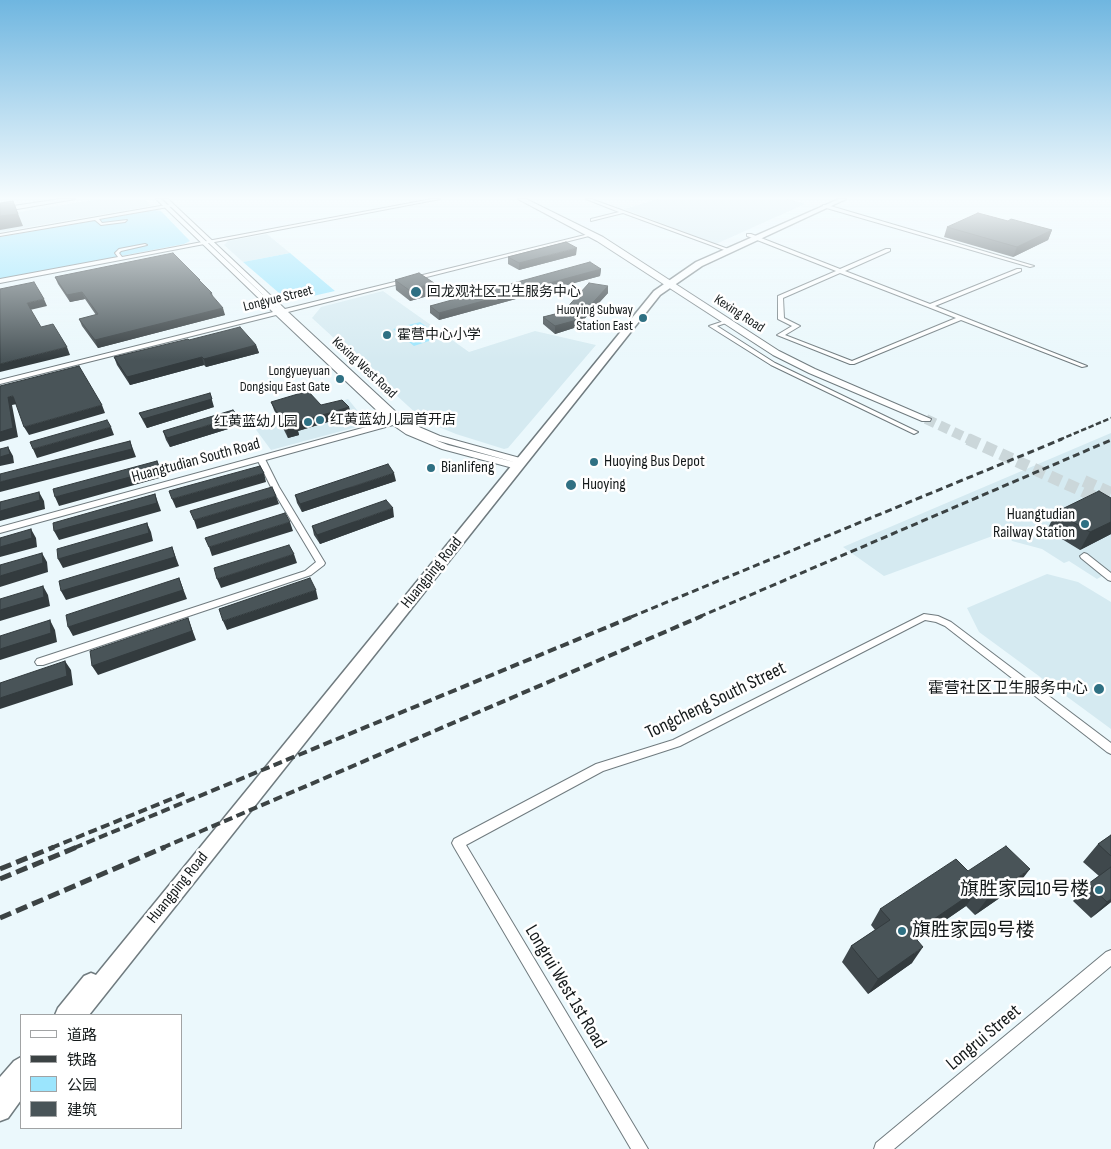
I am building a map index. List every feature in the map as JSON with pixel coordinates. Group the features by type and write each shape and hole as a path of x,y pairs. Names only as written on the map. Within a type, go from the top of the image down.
{"main road":[{"name":"Kexing Road","path":"624,253 670,278 785,349 930,416 802,366 764,346 726,322 670,278"},
{"name":"Huangping Road","path":"65,1014 654,296 670,278 719,253"},
{"name":"Huangping Road","path":"77,1014 517,463"},
{"path":"0,1094 20,1069"},
{"path":"0,1110 20,1084"}],"street":[{"path":"117,253 121,258"},
{"path":"0,282 150,253"},
{"name":"Kexing West Road","path":"219,253 409,432 432,442 517,463"},
{"name":"Longyue Street","path":"0,382 517,253"},
{"path":"796,253 1084,366"},
{"path":"882,253 780,297 781,319 797,326 780,335 852,363 960,318"},
{"path":"986,253 1032,266"},
{"path":"930,306 1019,270"},
{"path":"726,322 712,326 773,364 914,432"},
{"name":"Huangtudian South Road","path":"0,530 397,421"},
{"path":"40,662 308,573 321,563 275,487 261,459"},
{"path":"1084,556 1111,578"},
{"name":"Tongcheng South Street","path":"458,843 600,768 676,743 924,617 934,618 948,624 1111,749"},
{"name":"Longrui West 1st Road","path":"458,843 640,1149"},
{"name":"Longrui Street","path":"882,1149 1111,957"}],"shaded area":[{"path":"233,253 290,253 243,262"},
{"path":"383,291 469,352 535,331 596,345 508,448 504,449 456,434 434,425 419,416 312,318 321,307"},
{"name":"红黄蓝幼儿园首开店","path":"348,399 361,415 364,425 271,450 254,427"},
{"path":"1111,433 1111,571 1097,579 1069,561 1064,563 1042,549 1012,541 1006,531 884,576 843,547"},
{"path":"1047,574 1078,582 1111,602 1111,729 979,632 967,608"}],"green space":[{"path":"0,253 139,253 0,279"},
{"path":"290,253 335,291 300,299 286,299 243,262"},
{"path":"420,322 441,337 414,346 393,329"}],"building":[{"path":"173,253 212,293 210,293 223,308 95,340 79,319 98,314 82,292 67,295 55,277"},
{"path":"525,253 559,253 519,263 508,257"},
{"path":"590,262 601,269 439,313 430,306"},
{"path":"419,273 434,283 409,290 395,280"},
{"path":"34,282 44,299 27,303 41,327 53,324 67,347 0,364 0,289"},
{"path":"589,283 608,286 577,320 555,326 543,317 563,312"},
{"path":"240,327 256,345 127,377 114,357 189,340"},
{"path":"79,366 102,405 24,427 13,396 8,397 13,428 0,432 0,386"},
{"path":"308,391 321,405 342,400 349,407 296,423 297,426 286,429 271,402"},
{"path":"210,393 212,399 143,419 139,413"},
{"path":"233,410 238,416 167,438 163,431"},
{"path":"107,420 111,427 33,449 30,442"},
{"path":"130,441 132,449 0,482 0,474"},
{"path":"8,447 10,454 0,457 0,449"},
{"path":"157,461 160,469 55,497 53,489"},
{"path":"388,464 394,473 300,504 295,495"},
{"path":"260,466 264,473 172,499 169,491"},
{"path":"272,487 276,496 194,520 190,511"},
{"path":"1099,491 1111,498 1111,522 1090,532 1056,512"},
{"path":"39,492 40,500 0,511 0,502"},
{"path":"155,494 157,503 54,531 53,523"},
{"path":"386,500 393,508 317,535 312,526"},
{"path":"285,513 290,522 209,547 205,538"},
{"path":"147,523 149,533 58,559 57,549"},
{"path":"31,529 32,538 0,547 0,538"},
{"path":"289,545 294,554 217,579 214,568"},
{"path":"172,547 175,557 61,591 59,581"},
{"path":"42,553 43,563 0,576 0,565"},
{"path":"179,578 183,590 68,627 66,615"},
{"path":"310,578 316,590 223,621 219,609"},
{"path":"43,586 44,597 0,610 0,599"},
{"path":"188,618 192,631 92,666 90,651"},
{"path":"50,620 51,633 0,649 0,636"},
{"path":"65,661 67,676 0,698 0,683"},
{"path":"1111,835 1111,856 1098,844"},
{"name":"旗胜家园9号楼","path":"1006,846 1030,869 987,899 978,889 912,934 923,947 878,979 851,946 890,920 880,909 956,859 968,871"},
{"path":"1111,867 1111,899 1107,902 1088,884"}],"tunnel":[{"path":"926,419 971,440"},
{"path":"968,439 1111,504"},
{"path":"1084,481 1111,493"}],"railway":[{"path":"1059,440 1111,418"},
{"path":"631,617 1062,439"},
{"path":"699,617 1111,440"},
{"path":"74,848 634,616"},
{"path":"162,848 702,616"},
{"path":"51,848 186,793"},
{"path":"0,869 54,847"},
{"path":"0,879 77,847"},
{"path":"0,918 165,847"}],"place":[{"name":"回龙观社区卫生服务中心","path":"416,292"},
{"name":"Huoying Subway Station East","path":"643,318"},
{"name":"霍营中心小学","path":"387,335"},
{"name":"Longyueyuan Dongsiqu East Gate","path":"340,379"},
{"name":"红黄蓝幼儿园首开店","path":"320,420"},
{"name":"红黄蓝幼儿园","path":"308,422"},
{"name":"Huoying Bus Depot","path":"594,462"},
{"name":"Bianlifeng","path":"431,468"},
{"name":"Huoying","path":"571,485"},
{"name":"Huangtudian Railway Station","path":"1085,524"},
{"name":"霍营社区卫生服务中心","path":"1099,689"},
{"name":"旗胜家园10号楼","path":"1099,890"},
{"name":"旗胜家园9号楼","path":"902,931"}]}
